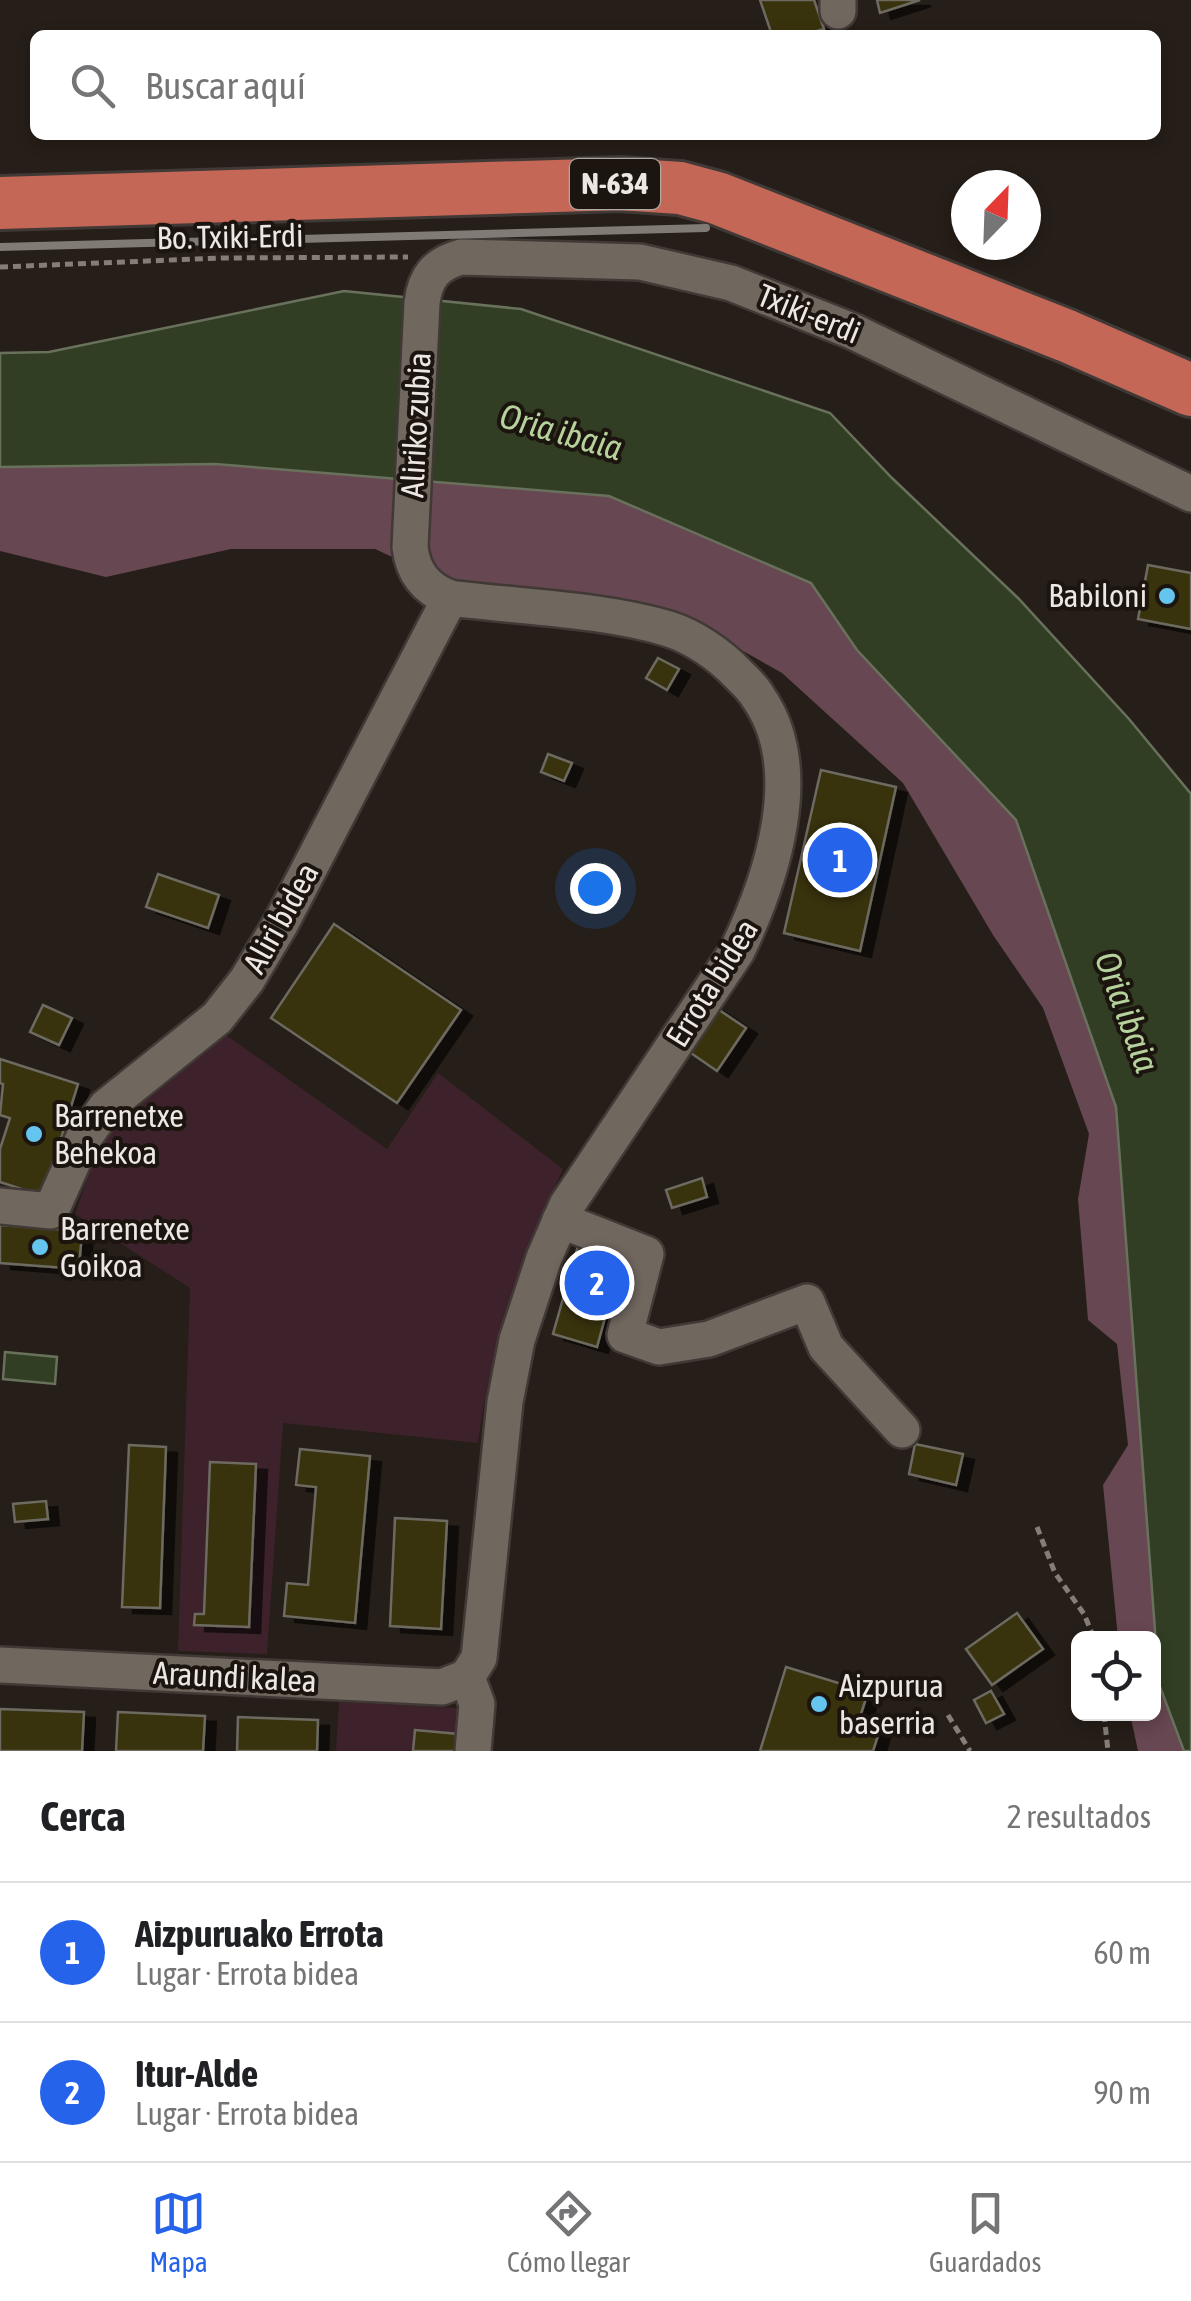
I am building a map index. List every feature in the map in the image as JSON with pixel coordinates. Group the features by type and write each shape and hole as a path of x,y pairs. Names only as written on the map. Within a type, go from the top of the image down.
{"highway":[{"name":"N-634","path":"0,203 620,184 680,188 717,198 1049,329 1191,390"}],"street":[{"name":"Aliriko zubia","path":"450,598 421,578 410,547 424,286 449,260 461,257"},
{"name":"Txiki-erdi","path":"461,257 640,262 731,283 852,331 1191,494"},
{"name":"Aliri bidea","path":"0,1206 52,1210 83,1139 106,1108 217,1018 248,980 282,923 450,598"},
{"name":"Errota bidea","path":"450,598 622,619 672,630 722,656 760,698 778,743 784,798 774,858 759,905 737,951 560,1220 518,1340 508,1387 479,1658 467,1677 477,1704 472,1751"},
{"path":"560,1220 646,1254 625,1335 659,1347 710,1338 807,1302 826,1348 902,1430"},
{"name":"Araundi kalea","path":"0,1665 442,1687 467,1677"}],"path":[{"name":"Bo. Txiki-Erdi","path":"0,267 221,258 461,257"},
{"path":"1037,1527 1056,1573 1091,1631"},
{"path":"948,1715 970,1751"},
{"path":"1105,1721 1108,1751"}],"shaded area":[{"path":"215,464 609,496 811,583 857,650 1016,820 1116,1107 1155,1631 1117,1631 1103,1485 1128,1445 1117,1344 1088,1320 1078,1199 1089,1134 1043,1008 993,935 903,783 782,673 679,615 627,601 444,581 375,549 231,549 106,577 0,551 0,467"},
{"path":"219,1030 387,1149 438,1073 563,1169 510,1303 483,1407 478,1443 283,1423 267,1654 178,1651 190,1288 75,1214 108,1118"},
{"path":"1161,1689 1184,1751 1138,1751 1132,1721 1161,1721"},
{"path":"339,1702 459,1708 458,1734 413,1751 336,1751"}],"water":[{"name":"Oria ibaia","path":"344,291 521,309 830,413 1018,598 1129,719 1191,794 1191,1751 1184,1751 1161,1689 1161,1631 1155,1631 1116,1107 1016,820 857,650 811,583 609,496 215,464 0,467 0,353 49,352"},
{"path":"5,1352 57,1357 55,1384 3,1379"}],"building":[{"path":"760,0 814,0 824,29 820,30 770,30"},
{"path":"877,0 920,0 880,13"},
{"name":"Babiloni","path":"1148,565 1191,573 1191,629 1138,619"},
{"path":"658,658 679,669 667,690 646,678"},
{"path":"548,754 572,763 564,781 541,772"},
{"path":"821,770 896,787 860,951 784,933"},
{"path":"158,874 219,895 208,928 146,907"},
{"path":"334,924 461,1010 397,1103 271,1018"},
{"path":"43,1005 72,1018 59,1045 30,1032"},
{"path":"713,1006 746,1028 717,1071 685,1049"},
{"name":"Barrenetxe Behekoa","path":"0,1059 78,1084 43,1196 0,1182 0,1149 10,1118 0,1115"},
{"path":"702,1178 707,1197 672,1208 666,1190"},
{"name":"Barrenetxe Goikoa","path":"0,1225 82,1231 79,1269 0,1263"},
{"path":"578,1246 633,1262 620,1306 609,1303 597,1347 553,1334"},
{"path":"915,1444 963,1454 956,1485 909,1474"},
{"path":"129,1445 166,1447 160,1608 122,1607"},
{"path":"300,1449 370,1456 355,1623 284,1616 287,1583 308,1585 316,1487 296,1485"},
{"path":"210,1462 256,1464 249,1627 194,1625 195,1614 204,1614"},
{"path":"46,1501 48,1519 15,1522 13,1504"},
{"path":"395,1518 447,1521 441,1629 390,1626"},
{"path":"1017,1613 1043,1649 992,1685 966,1649"},
{"name":"Aizpurua baserria","path":"786,1667 868,1692 860,1717 882,1723 873,1751 760,1751"},
{"path":"991,1691 1004,1714 986,1723 974,1700"},
{"path":"0,1709 84,1712 82,1751 0,1751"},
{"path":"118,1712 205,1716 203,1751 116,1751"},
{"path":"238,1717 318,1720 317,1751 237,1751"},
{"path":"415,1730 458,1734 457,1751 413,1751"}],"railway":[{"path":"0,247 706,228"}],"place":[{"name":"Babiloni","path":"1167,596"},
{"name":"Aizpuruako Errota","path":"840,860"},
{"name":"Barrenetxe Behekoa","path":"34,1134"},
{"name":"Barrenetxe Goikoa","path":"40,1247"},
{"name":"Itur-Alde","path":"597,1283"},
{"name":"Aizpurua baserria","path":"819,1704"}]}
